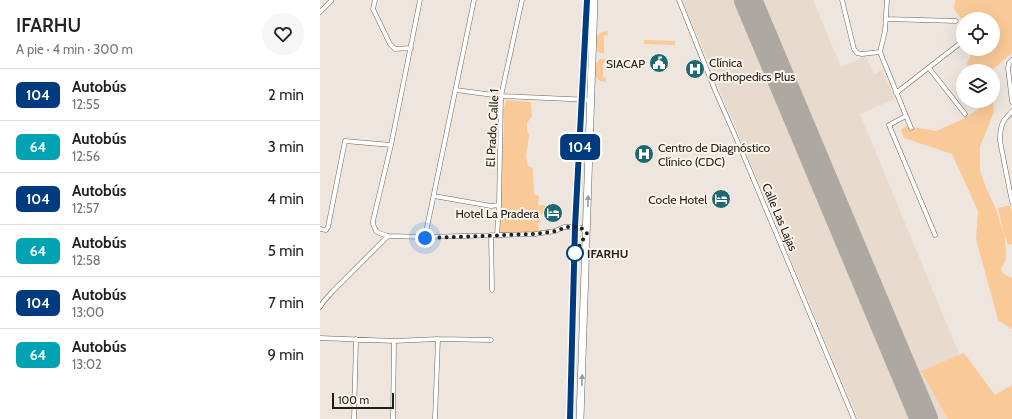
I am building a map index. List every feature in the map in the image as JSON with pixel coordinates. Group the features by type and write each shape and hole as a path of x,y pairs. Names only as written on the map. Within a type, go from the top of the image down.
{"highway":[{"path":"570,419 575,227 587,0"},
{"path":"580,419 594,0"},
{"path":"586,31 588,38 586,89 591,100"}],"street":[{"path":"375,0 373,9 390,44 395,49 411,48"},
{"path":"420,0 373,224 374,228 379,233 388,236 425,238 535,234 552,232 564,227 582,228 587,233"},
{"path":"425,238 474,0"},
{"name":"El Prado, Calle 1","path":"497,235 501,96 522,0"},
{"name":"Calle Las Lajas","path":"679,0 715,90 854,419"},
{"path":"842,0 854,49 857,53 862,54 880,52"},
{"path":"887,0 885,31 880,52 911,128"},
{"path":"321,9 331,1"},
{"path":"886,19 956,21"},
{"path":"896,93 956,47"},
{"path":"1012,60 1009,63 1008,68 1012,102"},
{"path":"929,68 965,114"},
{"path":"456,90 501,96 591,100"},
{"path":"1012,110 1011,114 1002,123 1000,135 1012,202"},
{"path":"906,116 889,124 935,235"},
{"path":"320,229 326,230 328,227 345,141 390,145"},
{"path":"434,196 491,206 499,205"},
{"path":"575,227 587,218"},
{"path":"491,235 492,290"},
{"path":"320,307 333,291 388,236"},
{"path":"320,338 394,341 438,339 491,340"},
{"path":"354,419 356,339"},
{"path":"435,419 438,339"},
{"path":"393,419 394,341"}],"shaded area":[{"path":"682,0 813,0 841,67 866,56 874,74 882,70 895,99 860,114 986,419 858,419"},
{"path":"955,0 1012,0 1012,53 999,64 967,64 970,56 1000,56 1000,12 956,12 954,9"},
{"path":"607,31 608,35 604,36 604,54 598,52 596,37 602,32"},
{"path":"644,40 675,41 675,45 644,44"},
{"path":"601,59 606,59 607,63 603,63 603,77 606,78 606,82 598,80 595,74 595,64"},
{"path":"506,100 531,102 532,116 527,123 529,135 526,157 528,166 533,168 534,194 539,196 538,205 545,205 545,213 540,214 541,222 538,222 539,233 500,235 504,130 503,112"},
{"path":"994,108 994,112 980,147 980,171 996,209 1004,235 998,208 1010,205 1012,212 1012,244 1008,245 1005,236 1006,259 1001,269 1004,274 1012,278 1012,329 998,320 976,239 978,211 952,154 904,138 901,130 906,126 936,131 961,120 979,109"},
{"path":"964,353 995,395 1012,385 1012,419 948,419 921,371"}],"runway":[{"path":"748,0 924,419"}],"bus line":[{"name":"104","path":"570,419 575,227 587,0"}],"place":[{"name":"SIACAP","path":"659,63"},
{"name":"Clínica Orthopedics Plus","path":"695,69"},
{"name":"Centro de Diagnóstico Clínico (CDC)","path":"644,154"},
{"name":"Cocle Hotel","path":"721,199"},
{"name":"Hotel La Pradera","path":"553,213"},
{"name":"IFARHU","path":"575,253"}],"route":[{"path":"425,238 535,234 556,231 564,227 580,227 587,233 575,253"}]}
